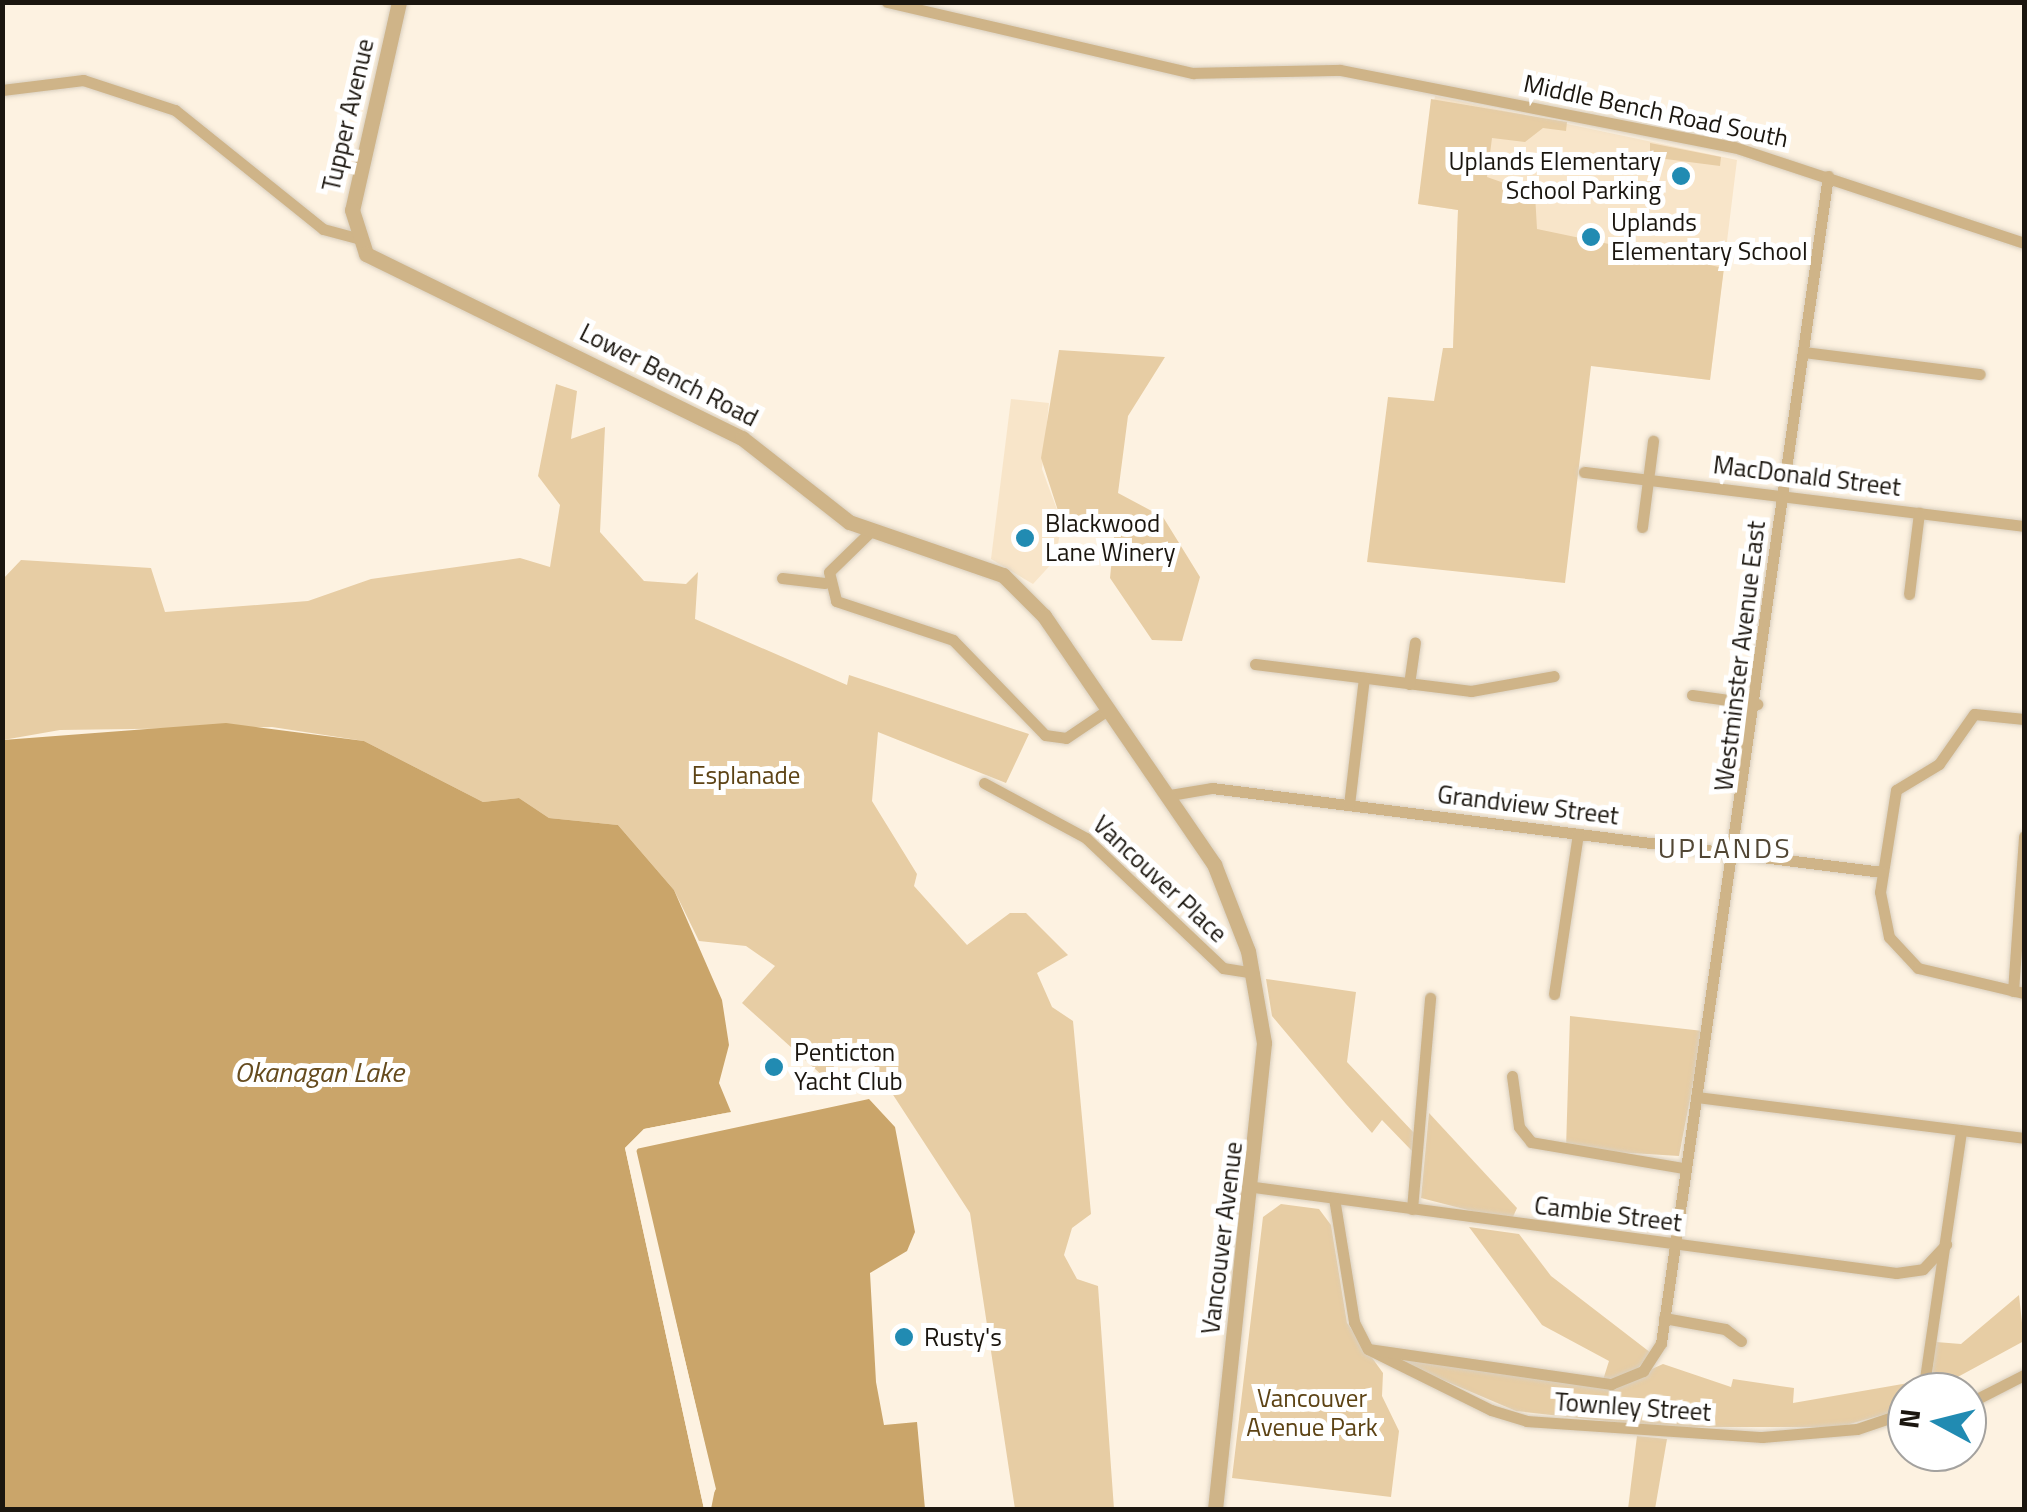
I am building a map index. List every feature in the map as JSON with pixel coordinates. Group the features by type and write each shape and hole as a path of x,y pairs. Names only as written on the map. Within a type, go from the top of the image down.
{"street":[{"name":"Tupper Avenue","path":"356,238 354,199 399,2"},
{"name":"Middle Bench Road South","path":"887,2 1193,73 1327,69 1734,147 2024,243"},
{"name":"Lower Bench Road","path":"2,90 84,80 175,110 323,229 356,238 383,264 742,438 870,532 1003,575 1109,709 1214,864 1254,973"},
{"name":"Westminster Avenue East","path":"1368,1349 1538,1378 1612,1384 1643,1372 1664,1318 1683,1168 1757,704 1828,176"},
{"path":"1803,352 1980,374"},
{"path":"1642,527 1653,442"},
{"name":"MacDonald Street","path":"1584,472 2024,526"},
{"path":"1909,594 1918,513"},
{"path":"825,583 870,532"},
{"path":"782,578 825,583 844,607 953,640 1045,736 1066,738 1109,709"},
{"path":"1409,684 1415,642"},
{"path":"1255,664 1484,692 1554,676"},
{"path":"1349,805 1364,678"},
{"path":"1692,696 1757,704"},
{"path":"2024,719 1974,714 1939,764 1896,790 1882,872 1881,916 1903,956 1941,979 2018,992 2024,836"},
{"name":"Vancouver Place","path":"984,783 1086,838 1223,968 1254,973"},
{"name":"Grandview Street","path":"1170,795 1212,788 1882,872"},
{"path":"1554,994 1578,834"},
{"name":"Vancouver Avenue","path":"1215,1510 1264,1082 1254,973"},
{"path":"1412,1210 1430,998"},
{"path":"1512,1076 1519,1127 1532,1142 1683,1168"},
{"path":"1696,1097 2024,1138"},
{"path":"1926,1372 1962,1131"},
{"name":"Cambie Street","path":"1254,1187 1902,1273 1927,1266 1946,1244"},
{"path":"1334,1198 1354,1322 1368,1349"},
{"path":"1664,1318 1725,1329 1741,1341"},
{"name":"Townley Street","path":"1368,1349 1526,1421 1762,1437 1857,1429 1887,1419"},
{"path":"1987,1393 2024,1374"}],"shaded area":[{"name":"Uplands Elementary School","path":"1435,96 1737,160 1710,380 1453,349 1458,210 1418,204"},
{"path":"1011,399 1049,403 1042,469 1062,523 1055,560 1033,584 991,559"}],"green space":[{"path":"1431,99 1567,122 1566,131 1543,128 1525,142 1492,138 1487,177 1535,194 1537,229 1724,268 1710,380 1591,366 1565,583 1367,562 1388,397 1434,401 1443,348 1453,348 1458,210 1418,204"},
{"path":"1650,143 1721,157 1720,166 1650,157"},
{"path":"1059,350 1165,357 1128,416 1118,493 1163,517 1200,577 1182,641 1152,640 1110,578 1114,537 1062,523 1041,458"},
{"name":"Esplanade","path":"556,384 577,391 571,439 605,427 600,532 644,581 686,584 698,572 695,619 847,685 849,675 1029,734 1006,783 878,732 872,801 917,874 914,886 967,945 1010,913 1026,913 1068,955 1037,973 1052,1007 1073,1021 1091,1214 1072,1228 1064,1255 1077,1279 1098,1286 1114,1509 1015,1509 970,1213 858,1041 824,1077 742,1003 775,966 746,946 699,941 674,890 618,825 549,818 519,798 483,802 364,741 272,727 60,730 3,740 3,579 21,560 151,568 165,612 308,601 371,579 520,558 550,567 560,505 538,476"},
{"path":"1266,979 1356,992 1347,1062 1415,1134 1412,1151 1382,1120 1372,1133 1346,1104 1272,1016"},
{"path":"1570,1016 1703,1031 1679,1156 1566,1149"},
{"path":"1429,1113 1517,1208 1511,1221 1421,1198"},
{"name":"Vancouver Avenue Park","path":"1281,1204 1319,1209 1331,1225 1347,1323 1383,1373 1382,1396 1399,1431 1391,1497 1232,1478 1263,1217"},
{"path":"1469,1227 1519,1234 1551,1276 1651,1353 1633,1374 1603,1380 1609,1361 1542,1325"},
{"path":"2019,1295 2024,1341 1967,1372 1932,1372 1936,1342 1961,1344"},
{"path":"1389,1357 1612,1387 1663,1364 1731,1387 1733,1379 1794,1388 1793,1403 1887,1387 1887,1414 1839,1427 1659,1427 1516,1411"},
{"path":"1637,1436 1667,1439 1655,1509 1628,1509"}],"water":[{"name":"Okanagan Lake","path":"226,723 364,741 483,802 519,798 549,818 618,825 674,890 722,1000 729,1045 719,1083 731,1112 644,1129 625,1148 704,1509 3,1510 3,740"},
{"path":"869,1099 895,1127 915,1232 907,1251 870,1273 876,1382 884,1425 917,1422 925,1509 711,1509 715,1489 636,1149"}],"pier":[{"path":"731,1112 646,1133 634,1140 630,1148 641,1137 734,1125 642,1142 635,1153 716,1489 704,1509 625,1148 644,1129"}],"place":[{"name":"Uplands Elementary School Parking","path":"1681,176"},
{"name":"Uplands Elementary School","path":"1591,237"},
{"name":"Blackwood Lane Winery","path":"1025,538"},
{"name":"Penticton Yacht Club","path":"774,1067"},
{"name":"Rusty's","path":"904,1337"}],"district":[{"name":"UPLANDS","path":"1725,848"}]}
